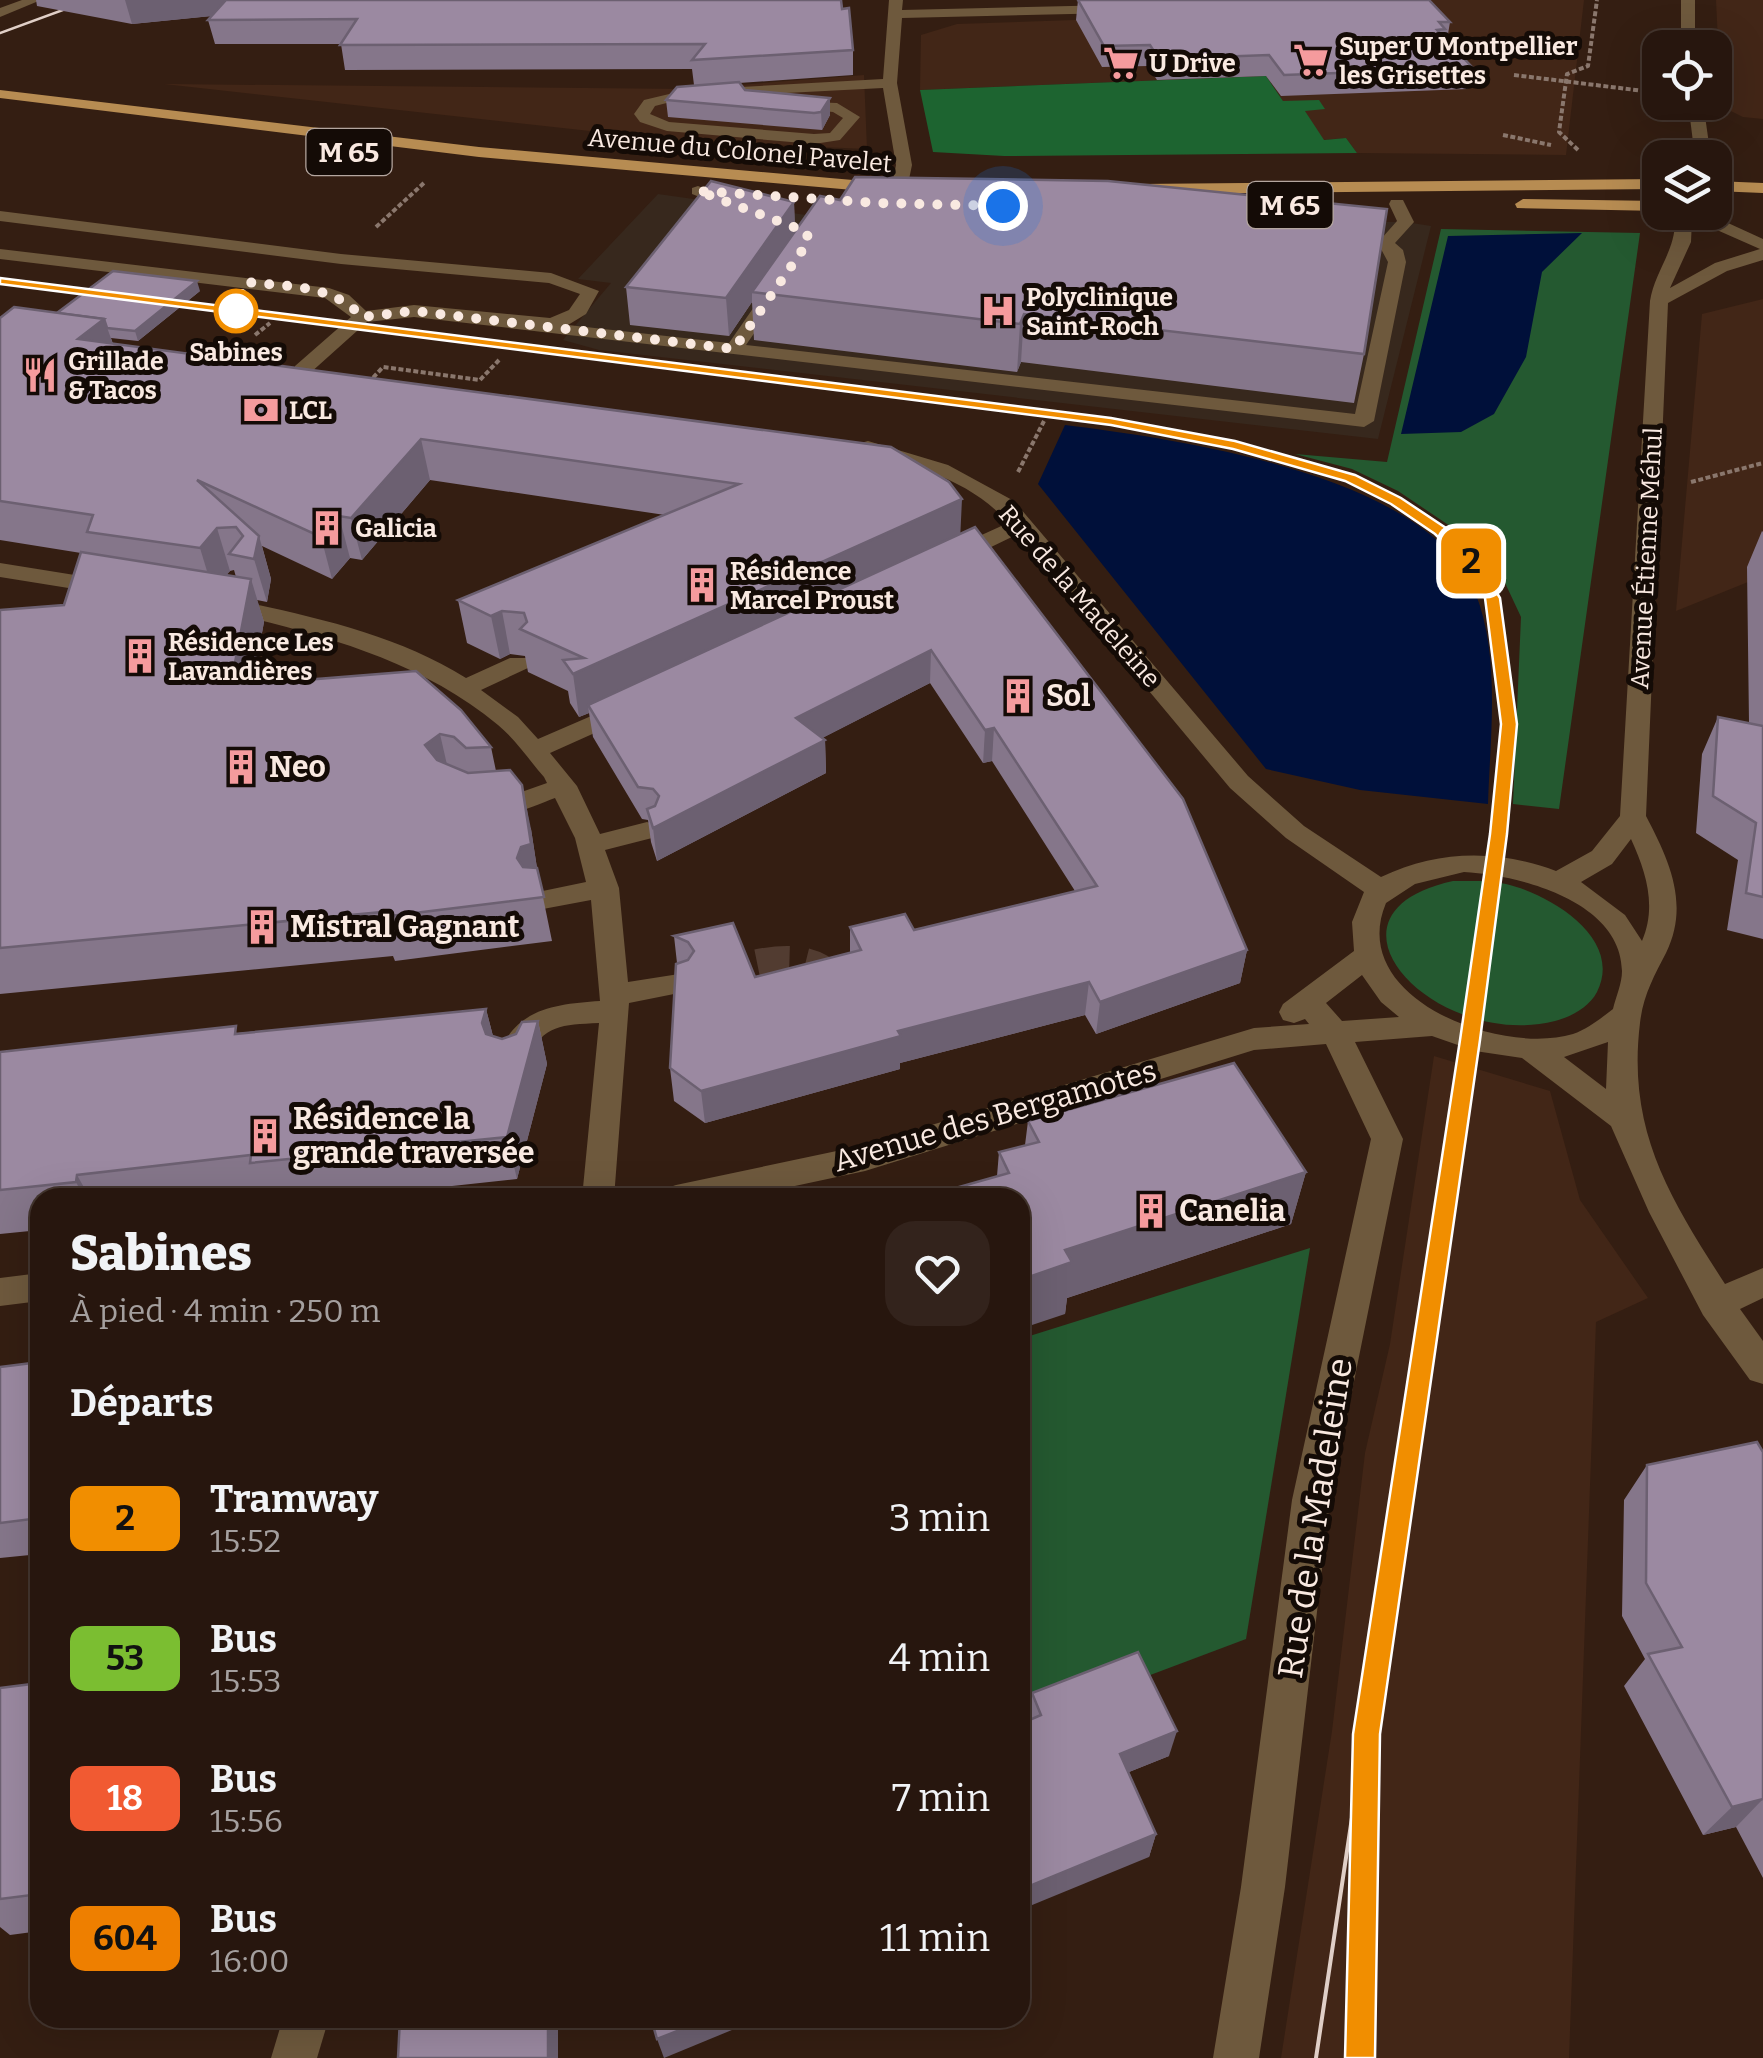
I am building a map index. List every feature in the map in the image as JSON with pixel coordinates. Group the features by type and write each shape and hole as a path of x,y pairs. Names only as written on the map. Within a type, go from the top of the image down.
{"main road":[{"name":"Avenue du Colonel Pavelet","path":"0,94 252,121 479,152 910,194"},
{"name":"Avenue du Colonel Pavelet","path":"180,134 662,186"},
{"name":"M 65","path":"1642,184 1242,185 1124,198 1642,206"},
{"path":"1732,187 1763,188"},
{"name":"Avenue du Colonel Pavelet","path":"689,190 766,197"},
{"name":"Avenue du Colonel Pavelet","path":"802,199 910,194"}],"street":[{"path":"1688,0 1688,30"},
{"path":"0,12 30,1"},
{"path":"910,194 890,83 894,7 1138,8"},
{"path":"748,90 752,100 758,102 837,108 852,117 835,137 814,138 667,126 644,119 643,108 664,97 748,90 890,83"},
{"path":"689,190 807,232 808,242 734,349"},
{"path":"1386,244 1406,222 1397,204"},
{"path":"1,218 485,274 500,282 552,289 568,286 590,292 586,305 571,318 534,326"},
{"name":"Avenue Étienne Méhul","path":"1367,956 1384,984 1406,1006 1434,1025 1470,1040 1531,1049 1570,1046 1603,1033 1626,1014 1636,995 1638,974 1657,948 1664,913 1661,875 1633,816 1659,301 1666,268 1685,244 1686,230"},
{"path":"1722,230 1763,245"},
{"path":"339,375 292,369 362,317 414,311 1364,421 1398,262 1394,250 1386,244 1346,241"},
{"path":"0,254 318,291 343,298 362,317"},
{"path":"1659,301 1722,267 1763,254"},
{"name":"Rue de la Madeleine","path":"837,442 940,467 1006,506 1239,782 1295,832 1381,890"},
{"path":"922,571 1023,524"},
{"path":"0,570 142,593"},
{"path":"238,581 212,602 349,633 430,666 467,687 538,748 564,786 591,845 605,888 614,1003 599,1143 598,1188"},
{"path":"467,687 520,663"},
{"path":"538,748 645,701"},
{"path":"460,796 467,804 510,806 564,786"},
{"path":"1556,881 1582,873 1610,855 1633,816"},
{"path":"591,845 647,831"},
{"path":"1367,956 1363,927 1381,890 1422,868 1456,862 1494,864 1556,881 1588,899 1614,922 1631,948 1638,974"},
{"path":"543,900 605,888"},
{"name":"Avenue des Bergamotes","path":"1254,1039 1367,956"},
{"path":"511,1067 518,1040 532,1024 679,984"},
{"name":"Rue de la Madeleine","path":"1236,2058 1263,1886 1310,1500 1387,1138 1335,1033 1308,1002"},
{"name":"Avenue Étienne Méhul","path":"1626,1014 1625,1120 1667,1216 1715,1305 1763,1369"},
{"name":"Avenue des Bergamotes","path":"724,1188 866,1158 1254,1039 1434,1025"},
{"name":"Avenue Étienne Méhul","path":"1531,1049 1625,1120"},
{"path":"1715,1305 1763,1282"},
{"path":"0,1292 30,1288"},
{"path":"294,2058 303,2028"}],"path":[{"path":"1578,151 1559,132 1567,74 1588,66 1597,0"},
{"path":"1514,75 1642,91"},
{"path":"1503,135 1578,151"},
{"path":"1574,160 1578,151"},
{"path":"363,388 383,368 480,380"},
{"path":"1650,478 1687,482 1763,463"}],"shaded area":[{"path":"1421,0 1584,0 1566,155 1357,153 1346,138 1323,140 1304,110 1283,101 1266,76 920,90 921,35 957,24 1394,9"},
{"path":"1716,0 1763,0 1763,119 1732,112 1732,30 1717,30"},
{"path":"864,75 867,149 681,141 164,84 687,89"},
{"name":"Polyclinique Saint-Roch","path":"658,194 856,222 1406,222 1431,226 1378,439 599,350 563,340 611,283 578,279"},
{"path":"1763,299 1763,576 1676,611 1702,314"},
{"path":"1434,1056 1550,1091 1580,1200 1648,1298 1596,1322 1569,2058 1281,2058 1332,1731 1365,1453 1390,1344"}],"green space":[{"path":"1266,76 1283,101 1319,100 1325,109 1305,111 1324,140 1346,138 1357,153 1004,156 933,152 920,90"},
{"path":"1441,229 1640,233 1559,809 1513,804 1521,617 1499,570 1450,526 1398,491 1352,469 1295,454 1387,462"},
{"path":"1453,881 1506,884 1561,908 1591,937 1600,954 1603,972 1594,997 1579,1011 1555,1021 1510,1025 1468,1016 1431,999 1403,975 1388,948 1389,921 1409,898"},
{"path":"1310,1248 1246,1639 1030,1720 1030,1336"}],"water":[{"path":"1582,233 1542,272 1526,357 1494,414 1461,432 1401,434 1448,236"},
{"path":"1065,425 1169,440 1294,469 1354,491 1407,518 1449,552 1475,592 1488,643 1492,697 1488,804 1360,790 1266,769 1038,484"}],"building":[{"path":"226,0 841,0 842,9 849,8 853,50 692,60 705,44 340,45 357,19 208,20"},
{"path":"1078,0 1429,0 1450,22 1439,22 1445,29 1437,30 1473,68 1284,75 1269,55 1159,59 1150,45 1104,46"},
{"path":"739,82 745,90 830,98 821,112 814,113 666,100 677,87"},
{"path":"855,177 1108,181 1387,209 1364,354 1024,314 1020,324 752,292 820,196 840,200"},
{"path":"711,181 794,202 726,298 626,287"},
{"path":"113,271 197,281 135,331 107,328 104,319 57,313"},
{"path":"14,307 104,319 78,339 891,447 949,482 962,499 573,674 563,660 584,658 520,629 527,622 524,613 502,611 491,616 458,600 739,484 421,439 351,518 339,516 321,537 197,480 259,536 254,559 229,554 243,536 236,527 217,528 200,548 87,532 93,515 0,501 0,318"},
{"path":"975,527 1183,799 1247,950 1100,1002 1089,982 898,1031 901,1036 701,1091 670,1068 676,964 688,960 694,951 688,942 674,936 733,923 755,977 861,950 850,927 905,914 914,930 1097,886 994,728 985,730 931,650 796,718 825,740 653,828 647,809 655,806 659,796 653,789 638,787 588,705"},
{"path":"81,552 251,579 232,678 306,671 304,680 416,671 461,710 491,747 466,748 454,737 440,734 425,745 437,760 468,773 510,770 522,785 531,844 521,847 517,858 523,867 537,868 544,897 382,917 383,912 0,948 0,610 64,605"},
{"path":"1718,717 1763,726 1763,897 1746,893 1756,823 1713,796"},
{"path":"486,1009 482,1023 486,1034 502,1039 516,1034 522,1022 538,1021 507,1137 250,1163 251,1155 77,1175 76,1182 0,1190 0,1052 236,1026 235,1034"},
{"path":"1234,1063 1306,1172 1065,1250 1072,1262 1030,1277 1030,1188 956,1188 1009,1173 999,1152 1039,1142 1028,1121"},
{"path":"30,1363 30,1519 0,1523 0,1367"},
{"path":"1757,1442 1763,1452 1763,1799 1732,1807 1648,1654 1682,1647 1646,1583 1647,1465"},
{"path":"1138,1652 1177,1731 1120,1754 1156,1834 1030,1886 1030,1720 1041,1715 1032,1693"},
{"path":"30,1684 30,1895 0,1899 0,1688"},
{"path":"400,2028 548,2028 548,2058 398,2058"},
{"path":"654,2028 685,2028 657,2039"}],"tunnel":[{"path":"711,977 761,965 795,962 810,965 837,985"}],"tram line":[{"path":"0,33 90,0"},
{"path":"0,281 114,296"},
{"name":"2","path":"0,281 1111,422 1235,445 1350,478 1396,501 1440,531 1471,562 1493,598 1509,724 1499,834 1470,1040 1366,1734 1360,2058"},
{"path":"154,301 1111,422 1198,438 1326,470 1405,507 1449,540 1477,570 1492,598 1505,656 1506,746 1499,834 1411,1420"},
{"path":"1316,2058 1412,1417"},
{"path":"1360,2058 1364,1825"}],"place":[{"name":"Super U Montpellier les Grisettes","path":"1311,60"},
{"name":"U Drive","path":"1121,63"},
{"name":"Sabines","path":"236,311"},
{"name":"Polyclinique Saint-Roch","path":"998,311"},
{"name":"Grillade & Tacos","path":"40,375"},
{"name":"LCL","path":"261,410"},
{"name":"Galicia","path":"327,528"},
{"name":"Résidence Marcel Proust","path":"702,585"},
{"name":"Résidence Les Lavandières","path":"140,656"},
{"name":"Sol","path":"1018,696"},
{"name":"Neo","path":"241,767"},
{"name":"Mistral Gagnant","path":"262,927"},
{"name":"Résidence la grande traversée","path":"265,1136"},
{"name":"Canelia","path":"1151,1211"}],"route":[{"path":"236,311 246,282 330,293 343,298 362,317 414,311 734,349 808,242 807,232 698,191 878,203 1003,206"}]}
